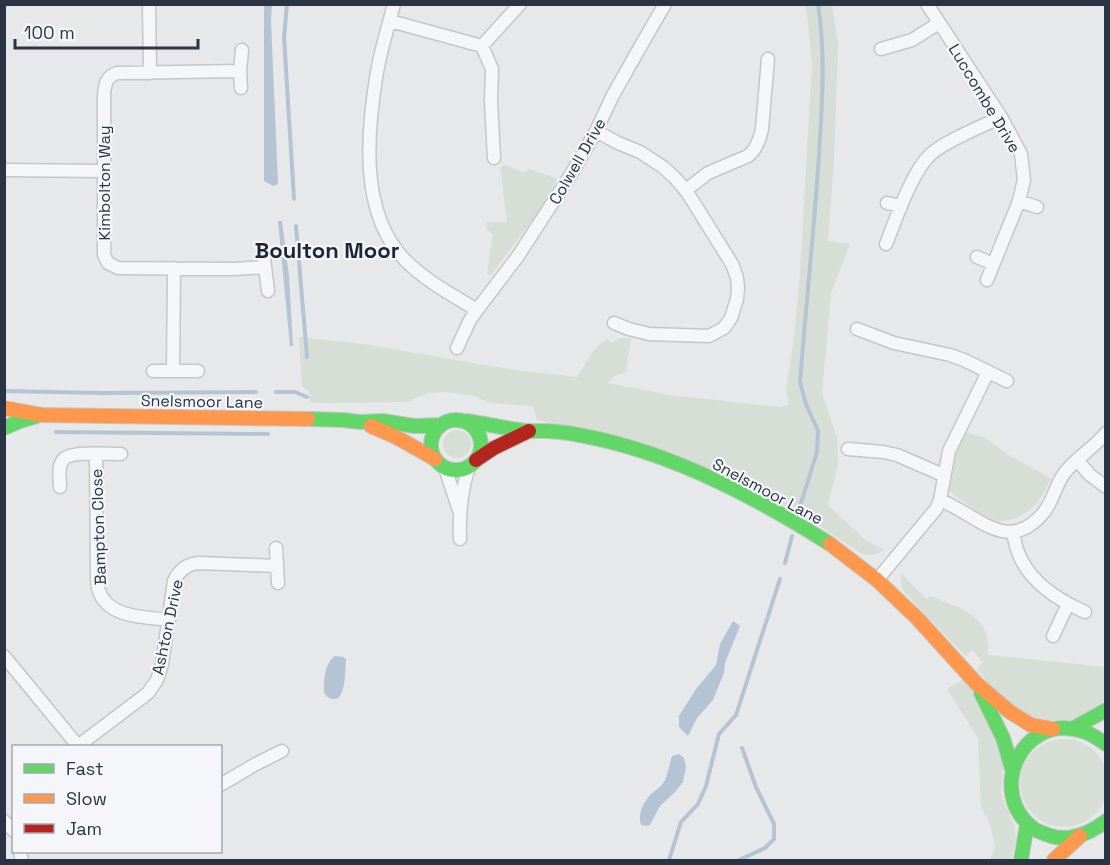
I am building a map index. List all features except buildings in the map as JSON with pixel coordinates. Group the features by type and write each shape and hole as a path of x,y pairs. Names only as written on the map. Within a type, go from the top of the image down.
{"street":[{"path":"149,4 150,73"},
{"path":"394,4 377,71 370,132 374,204 387,237 404,259 440,289 477,310"},
{"path":"482,46 520,4"},
{"name":"Colwell Drive","path":"457,348 470,320 514,261 578,164 613,95 665,4"},
{"name":"Luccombe Drive","path":"927,4 1001,117 1021,154 1024,180 1019,201 987,280"},
{"path":"390,21 482,46"},
{"path":"881,49 912,40 939,23"},
{"path":"482,46 492,69 494,158"},
{"path":"241,88 242,50"},
{"path":"686,190 708,173 748,156 753,151 762,129 768,59"},
{"name":"Kimbolton Way","path":"240,71 117,73 110,76 105,83 104,255 107,262 118,268 266,267"},
{"path":"886,244 921,165 930,154 1001,117"},
{"path":"596,131 640,152 663,167 686,190 732,264 738,288 731,318 724,328 709,336 649,334 614,323"},
{"path":"4,170 104,171"},
{"path":"1019,201 1036,207"},
{"path":"887,203 901,206"},
{"path":"263,250 268,291"},
{"path":"977,257 993,264"},
{"path":"173,370 174,268"},
{"path":"857,329 894,343 950,355 1007,381"},
{"path":"153,370 198,370"},
{"path":"877,580 936,509 940,500 949,451 988,372"},
{"name":"Snelsmoor Lane","path":"4,408 42,415 343,420 414,426 440,425"},
{"name":"Snelsmoor Lane","path":"4,429 20,421 42,415"},
{"path":"459,511 431,445 435,431 440,425 453,420 467,421 474,426 480,434 482,443 481,452 464,481 459,511 460,539"},
{"name":"Snelsmoor Lane","path":"467,421 529,431 565,433 612,442 659,456 695,471 784,515 832,545 877,580 948,650 976,683 1010,712 1038,727 1053,729"},
{"name":"Snelsmoor Lane","path":"361,422 396,437 440,464"},
{"name":"Snelsmoor Lane","path":"473,464 494,448 529,431"},
{"path":"940,500 998,531 1013,533 1029,526 1045,511 1062,477 1106,434"},
{"path":"848,449 880,451 897,455 944,475"},
{"name":"Bampton Close","path":"60,487 60,466 71,454 121,454"},
{"name":"Bampton Close","path":"96,454 99,591 105,602 118,611 135,616 169,620"},
{"path":"1077,460 1090,475 1106,487"},
{"path":"440,464 457,470 473,464"},
{"path":"1013,533 1019,555 1029,571 1047,591 1085,612"},
{"path":"276,548 278,583"},
{"name":"Ashton Drive","path":"79,745 148,693 157,680 162,664 174,581 186,566 199,563 277,566"},
{"path":"1053,636 1068,604"},
{"path":"4,656 77,745"},
{"name":"Snelsmoor Lane","path":"976,683 1009,751 1013,802 1027,824"},
{"path":"1072,729 1106,710"},
{"path":"1012,769 1028,742 1053,729 1086,732 1106,744"},
{"path":"222,784 282,751"},
{"path":"1022,861 1027,824 1050,836 1066,838 1080,836 1106,821"},
{"path":"1054,861 1080,836"}],"shaded area":[{"path":"806,5 832,5 838,45 834,161 828,241 850,244 831,293 822,393 837,437 838,465 828,505 864,539 884,550 872,555 860,553 817,524 768,496 693,463 611,436 537,420 533,406 490,403 474,396 445,392 427,393 407,402 310,403 309,392 302,386 299,337 363,344 508,369 577,377 594,350 606,339 612,343 620,338 631,338 626,372 614,376 608,383 670,395 781,407 789,404 786,390 800,274 812,64"},
{"path":"506,165 524,173 529,169 557,179 541,208 491,275 487,274 493,234 487,230 487,222 507,222 500,167"},
{"path":"457,430 467,434 471,444 467,454 457,458 447,454 443,444 447,434"},
{"path":"963,431 985,438 1010,456 1051,478 1040,499 1030,510 1017,518 997,521 977,512 951,492 948,488 951,464"},
{"path":"901,573 926,599 930,596 961,609 975,618 986,634 988,655 1105,667 1105,700 1081,716 1070,720 1055,721 1028,716 992,688 977,669 983,662 972,650 965,656 904,592"},
{"path":"965,678 985,707 1004,765 1001,792 1014,825 1016,838 1011,860 990,860 995,847 991,827 981,806 978,738 947,689"},
{"path":"1064,739 1089,746 1101,758 1108,783 1101,808 1089,820 1064,827 1039,820 1027,808 1020,783 1027,758 1039,746"}],"water":[{"path":"264,5 272,5 278,184 273,186 264,181"},
{"path":"278,221 282,221 289,276 293,346 290,346"},
{"path":"733,621 740,626 725,663 724,673 713,700 697,718 688,736 679,727 679,716 696,689 716,665 720,644"},
{"path":"335,656 346,659 343,689 339,697 333,699 324,692 324,682 325,672 331,659"},
{"path":"679,754 684,758 686,767 683,782 660,806 650,825 641,825 640,817 644,804 664,782 672,756"}],"waterway":[{"path":"287,4 284,37 294,199"},
{"path":"800,506 817,452 818,431 806,404 800,382 815,211 823,80 818,4"},
{"path":"296,226 307,357"},
{"path":"5,391 256,392"},
{"path":"276,392 295,392 307,397"},
{"path":"56,432 268,434"},
{"path":"785,563 792,536"},
{"path":"669,860 681,822 698,804 706,786 719,734 736,715 780,579"},
{"path":"739,860 765,848 774,839 774,824 756,787 742,748"}],"traffic: fast":[{"path":"4,428 37,416"},
{"path":"308,419 383,421 414,426 440,425"},
{"path":"451,420 461,420 474,427 481,440 481,445 481,450 474,463 461,470 451,470 442,466 435,459 431,450 431,440 435,431 442,424 451,420"},
{"path":"467,421 522,430 572,434 640,450 724,484 779,513 830,544"},
{"path":"981,693 1003,738 1012,769"},
{"path":"1072,729 1106,710"},
{"path":"1106,744 1082,731 1061,728 1042,733 1028,744 1017,759 1012,777 1012,796 1020,814 1038,831 1058,838 1073,837 1087,833 1106,821"},
{"path":"1021,860 1027,824"}],"traffic: slow":[{"path":"4,408 42,415 308,419"},
{"path":"371,426 435,459"},
{"path":"830,544 877,580 917,618 976,683 1010,712 1031,725 1053,729"},
{"path":"1054,860 1080,836"}],"traffic: jam":[{"path":"476,460 494,448 529,431"}],"district":[{"name":"Boulton Moor","path":"327,250"}]}
